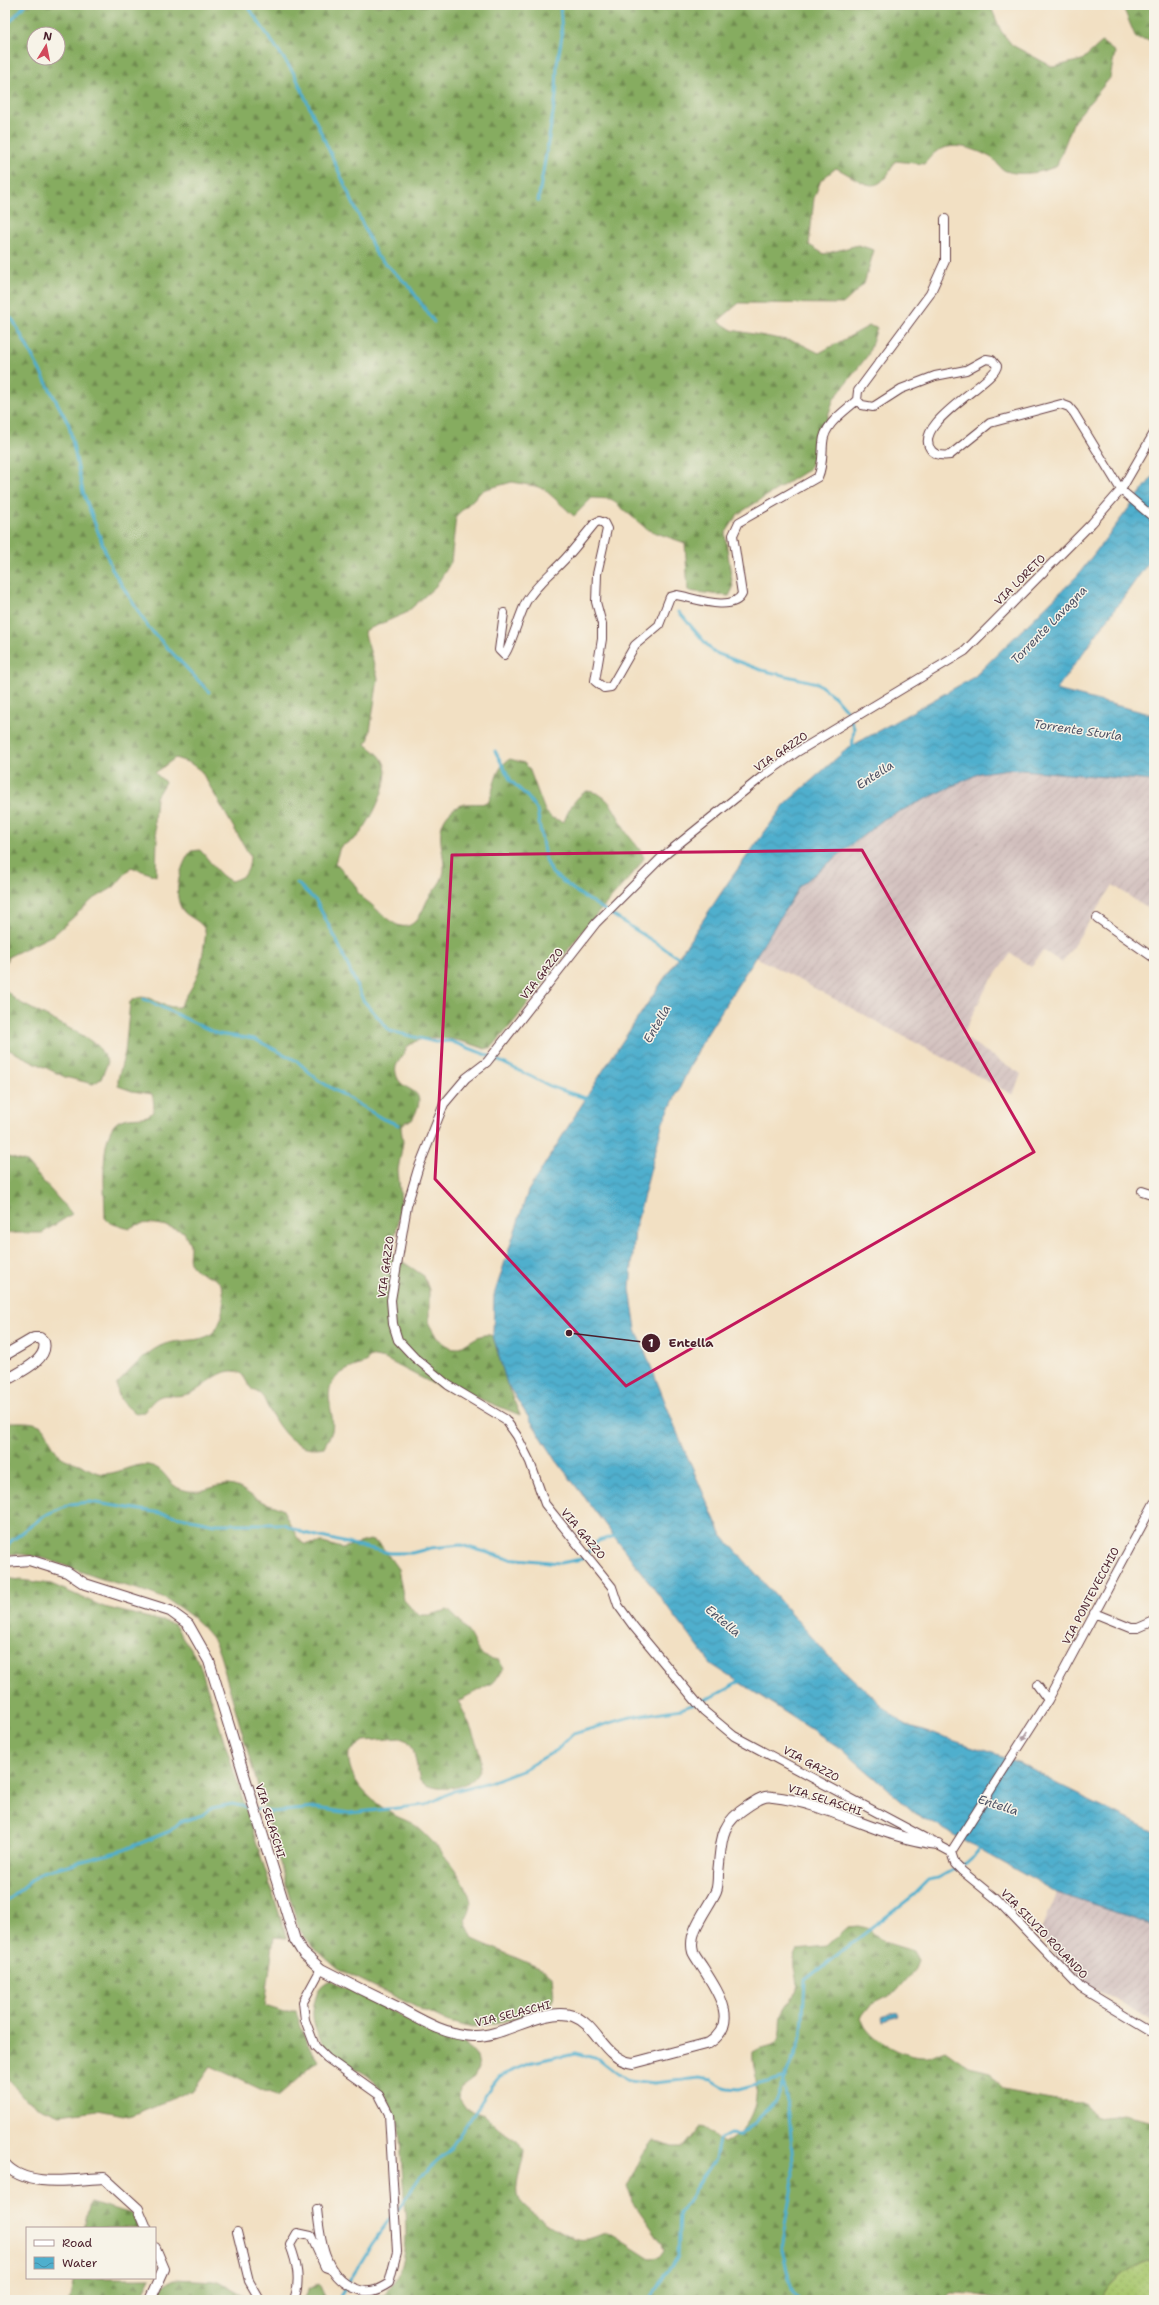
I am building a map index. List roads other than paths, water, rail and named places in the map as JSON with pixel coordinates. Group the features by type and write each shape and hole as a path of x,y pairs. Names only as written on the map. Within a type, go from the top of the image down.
{"street":[{"path":"504,613 499,650 504,655 508,650 514,630 527,602 537,587 565,559 595,523 604,523 607,529 597,574 596,602 602,624 602,639 596,681 604,688 610,687 635,645 659,625 670,597 678,595 724,604 733,604 740,600 742,594 732,535 739,522 818,477 822,468 823,441 826,430 857,400 858,391 930,294 936,282 945,261 946,219"},
{"path":"857,400 862,405 872,407 901,389 935,376 966,370 986,359 992,360 997,366 994,374 965,394 929,433 928,443 934,452 939,455 950,455 990,423 1061,404 1069,407 1074,413 1124,494 1154,518"},
{"name":"VIA LORETO","path":"870,709 965,651 1124,494 1154,433"},
{"name":"VIA GAZZO","path":"870,709 797,752 763,776 661,858 596,923 487,1062 466,1078 451,1095 437,1118 407,1206 391,1300 392,1318 398,1340 414,1357 448,1385 505,1419 517,1436 530,1462 545,1504 612,1587 618,1605 634,1627 704,1711 734,1736 938,1844 953,1850"},
{"path":"1097,918 1154,958"},
{"path":"1142,1191 1154,1195"},
{"path":"5,1355 34,1338 40,1338 44,1342 44,1350 34,1363 5,1381"},
{"name":"VIA PONTEVECCHIO","path":"953,1850 1047,1702 1154,1503"},
{"name":"VIA SELASCHI","path":"5,1562 29,1560 66,1572 86,1584 170,1611 188,1624 209,1661 295,1940 303,1953 321,1969 448,2033 474,2036 489,2034 544,2017 561,2014 572,2016 586,2025 614,2056 625,2062 640,2063 710,2043 719,2037 723,2030 726,2016 717,1989 693,1952 694,1934 717,1889 723,1830 736,1813 760,1798 771,1796 824,1810 894,1837 938,1844"},
{"path":"1094,1613 1131,1628 1138,1628 1154,1621"},
{"path":"1037,1685 1047,1702"},
{"name":"VIA SILVIO ROLANDO","path":"953,1850 955,1864 995,1898 1082,1988 1154,2032"},
{"path":"317,2209 320,2238 333,2270 343,2284 363,2292 380,2289 389,2283 397,2252 389,2114 379,2094 327,2058 315,2046 305,2020 303,2002 321,1969"},
{"path":"5,2164 19,2176 32,2180 104,2178 138,2209 146,2227"},
{"path":"238,2232 249,2281 260,2300"},
{"path":"294,2300 297,2293 298,2267 290,2245 298,2232 311,2236 325,2267 333,2270"},
{"path":"150,2300 164,2268 156,2250"}],"water":[{"path":"1154,475 1154,555 1056,690 1154,715 1154,781 1009,769 980,773 884,819 800,886 702,1042 663,1122 635,1229 630,1289 636,1329 681,1442 721,1534 833,1661 904,1725 1018,1761 1057,1784 1154,1832 1154,1925 1057,1893 915,1813 843,1750 711,1664 556,1460 507,1384 493,1336 494,1295 528,1191 604,1069 729,881 785,804 848,748 974,677 1078,575"},
{"path":"897,2012 899,2016 884,2021 883,2017"}],"waterway":[{"path":"5,27 25,5"},
{"path":"247,5 295,75 377,256 409,286 434,322"},
{"path":"538,201 556,96 557,64 562,36 560,5"},
{"path":"5,314 13,320 69,425 83,492 112,569 148,627 209,692"},
{"path":"679,612 713,652 761,670 817,683 835,697 847,711 854,728 852,749"},
{"path":"495,751 511,781 527,796 537,810 545,858 552,873 578,893 681,959"},
{"path":"297,883 316,901 337,941 363,1000 390,1031 435,1042 450,1041 487,1055 552,1087 588,1099"},
{"path":"144,999 218,1034 254,1039 297,1061 318,1080 383,1119 399,1125"},
{"path":"5,1553 10,1542 45,1515 70,1504 90,1502 161,1513 215,1524 284,1524 304,1533 390,1553 412,1553 431,1548 461,1545 506,1558 560,1563 582,1559 598,1541 618,1535"},
{"path":"5,1902 42,1872 124,1850 170,1831 180,1822 202,1815 212,1808 232,1804 271,1812 316,1808 349,1813 426,1805 454,1791 490,1782 524,1769 557,1750 573,1734 630,1717 681,1709 714,1696 741,1681"},
{"path":"650,2300 664,2276 678,2257 680,2213 715,2159 719,2140 730,2134 738,2135 757,2121 765,2110 776,2102 802,2034 805,1980 914,1895 929,1880 938,1878 965,1863 983,1847"},
{"path":"397,2210 420,2177 448,2152 491,2087 500,2076 533,2062 575,2053 598,2059 620,2076 629,2080 654,2083 700,2078 712,2080 727,2089 738,2090 786,2077"},
{"path":"784,2085 789,2113 794,2175 781,2247 793,2293 798,2300"},
{"path":"338,2300 372,2244 393,2214"}],"place":[{"name":"Entella","path":"569,1333"}],"water label":[{"name":"Torrente Lavagna","path":"1049,625"},
{"name":"Torrente Sturla","path":"1078,730"}]}
